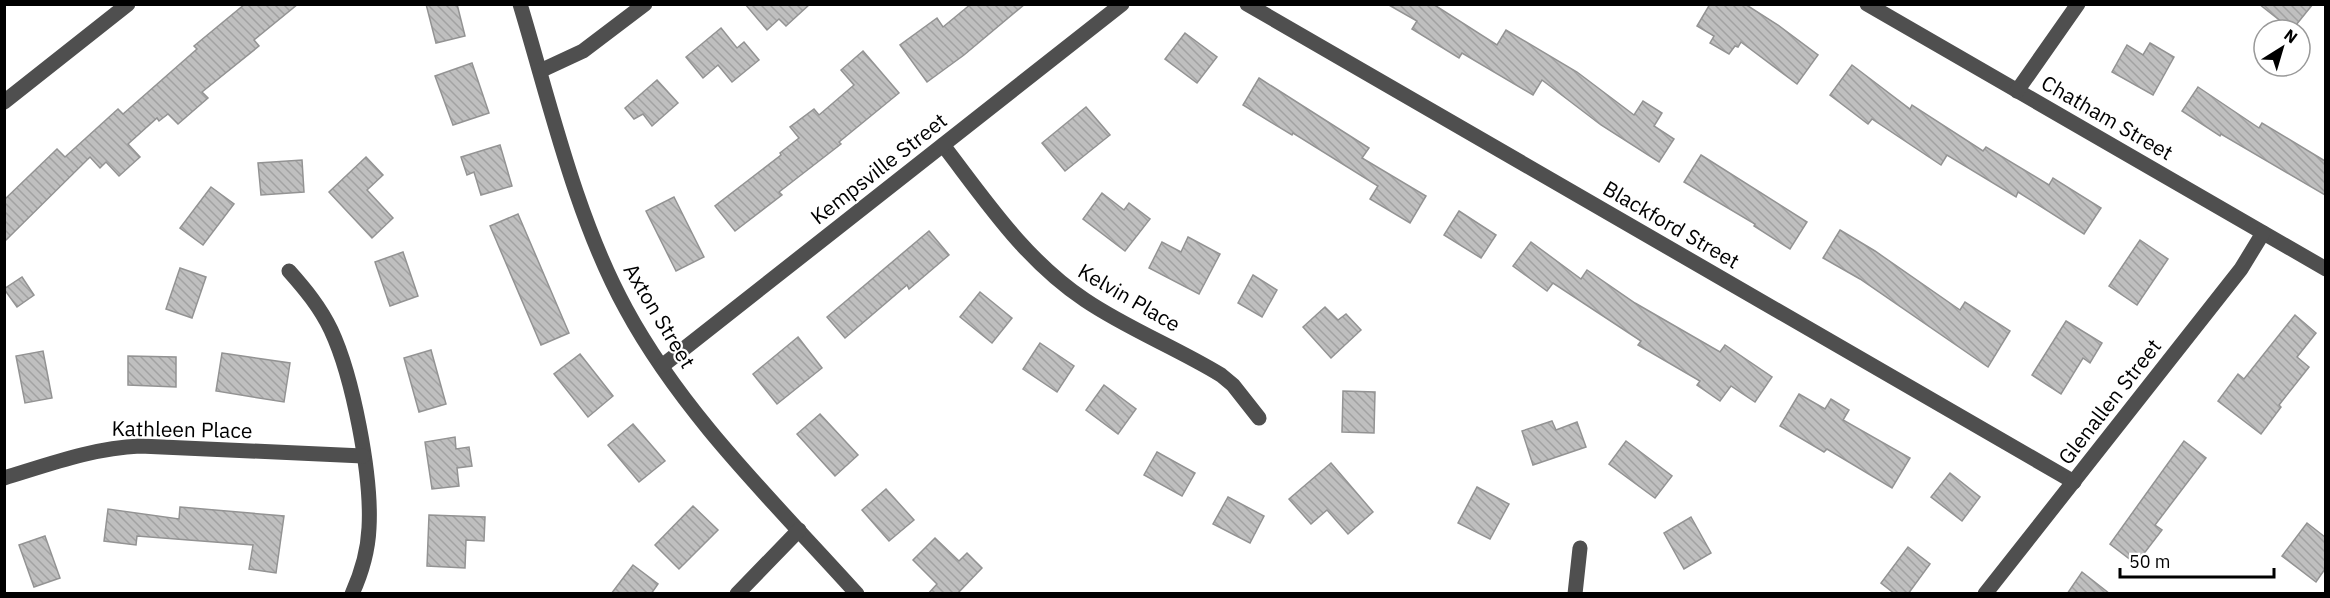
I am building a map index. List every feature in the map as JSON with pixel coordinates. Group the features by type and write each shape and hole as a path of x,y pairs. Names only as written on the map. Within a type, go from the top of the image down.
{"street":[{"path":"4,102 128,4"},
{"name":"Axton Street","path":"520,4 575,187 597,249 627,311 700,420 857,594"},
{"path":"540,71 583,51 645,4"},
{"name":"Kempsville Street","path":"662,366 1122,4"},
{"name":"Blackford Street","path":"1247,4 2074,482"},
{"name":"Chatham Street","path":"1867,4 2325,269"},
{"path":"2017,91 2078,4"},
{"name":"Kelvin Place","path":"943,146 1017,240 1039,263 1084,299 1115,319 1221,375 1233,385 1259,418"},
{"name":"Glenallen Street","path":"1985,594 2241,269 2263,232"},
{"path":"289,271 313,297 332,331 350,388 363,456 370,512 366,558 352,594"},
{"name":"Kathleen Place","path":"4,478 86,452 115,447 140,446 363,456"},
{"path":"737,594 799,530"},
{"path":"1575,594 1580,548"}],"building":[{"path":"245,4 298,4 254,40 259,46 202,92 208,98 178,124 168,114 159,121 157,118 128,144 140,157 119,176 106,162 100,168 90,157 4,242 4,200 57,149 65,157 118,109 123,114 197,49 194,46"},
{"path":"426,4 457,4 465,36 436,43"},
{"path":"745,4 810,4 786,26 779,19 767,30"},
{"path":"971,4 1025,4 964,55 927,82 900,45 937,18 943,27"},
{"path":"1387,4 1433,4 1497,45 1506,30 1577,72 1634,115 1643,101 1662,113 1654,126 1674,139 1659,162 1601,125 1542,80 1533,95 1462,53 1459,58 1412,29 1417,21"},
{"path":"1710,4 1745,4 1818,55 1797,84 1741,42 1729,54 1710,43 1714,36 1697,26"},
{"path":"2259,4 2313,4 2302,18 2277,18"},
{"path":"721,28 737,48 744,42 759,60 732,82 718,65 703,78 686,57"},
{"path":"1185,33 1217,57 1197,83 1165,59"},
{"path":"2150,43 2174,57 2153,95 2112,72 2127,45 2143,55"},
{"path":"863,51 899,93 839,142 841,144 779,192 782,195 735,231 715,206 781,155 780,153 799,138 790,127 814,109 819,115 854,85 841,70"},
{"path":"472,63 489,113 453,125 435,76"},
{"path":"1852,65 1910,109 1912,105 1983,151 1986,147 2049,185 2053,178 2101,208 2084,234 2018,192 2016,197 1947,155 1941,165 1872,119 1868,124 1830,95"},
{"path":"1259,78 1369,148 1362,158 1426,196 1410,223 1370,199 1378,186 1243,105"},
{"path":"657,80 678,103 652,126 643,114 634,119 625,108"},
{"path":"2198,87 2259,128 2262,123 2325,161 2325,195 2221,134 2220,136 2182,111"},
{"path":"1086,107 1110,135 1065,171 1042,143"},
{"path":"500,145 512,186 481,195 474,172 467,175 461,157"},
{"path":"1701,155 1807,222 1790,249 1754,226 1755,224 1684,182"},
{"path":"366,157 383,175 367,190 393,218 372,238 329,192"},
{"path":"302,160 304,192 261,195 258,163"},
{"path":"211,187 234,204 203,245 180,228"},
{"path":"1102,193 1124,210 1129,203 1150,219 1125,251 1083,219"},
{"path":"674,197 704,257 676,271 646,211"},
{"path":"1459,211 1496,235 1481,258 1444,235"},
{"path":"518,214 569,333 541,345 490,226"},
{"path":"1840,230 1875,251 1960,310 1965,302 2010,331 1988,367 1860,279 1823,258"},
{"path":"929,231 949,255 909,289 907,285 845,338 827,317"},
{"path":"1188,237 1220,254 1199,294 1149,268 1162,242 1181,252"},
{"path":"2140,240 2168,259 2137,305 2109,286"},
{"path":"1531,242 1581,279 1587,270 1635,303 1720,352 1725,345 1772,377 1755,402 1731,386 1720,401 1697,385 1700,381 1638,345 1641,341 1553,283 1547,291 1513,266"},
{"path":"403,252 418,296 390,306 375,262"},
{"path":"180,268 206,277 192,318 166,309"},
{"path":"1253,275 1277,290 1262,317 1238,303"},
{"path":"22,277 34,295 17,307 4,289"},
{"path":"980,292 1012,318 992,343 960,317"},
{"path":"1325,307 1338,320 1346,314 1361,330 1331,358 1303,327"},
{"path":"2295,315 2316,333 2297,357 2309,367 2279,405 2281,407 2261,434 2218,401 2238,374 2244,379"},
{"path":"2066,321 2102,343 2090,363 2083,358 2061,394 2032,375"},
{"path":"798,337 822,368 777,404 753,374"},
{"path":"1040,343 1074,366 1057,392 1023,369"},
{"path":"431,350 446,404 419,412 404,358"},
{"path":"43,351 52,398 25,403 16,356"},
{"path":"222,353 290,363 284,402 216,391"},
{"path":"580,354 613,396 588,417 554,374"},
{"path":"128,356 176,357 176,387 128,385"},
{"path":"1104,385 1136,409 1118,434 1086,410"},
{"path":"1343,391 1375,392 1374,433 1342,432"},
{"path":"1799,394 1825,409 1831,399 1849,410 1843,420 1910,458 1892,488 1827,449 1824,452 1780,426"},
{"path":"820,414 858,455 835,476 797,434"},
{"path":"1552,421 1556,430 1577,422 1586,447 1533,465 1522,431"},
{"path":"633,424 665,461 639,482 608,445"},
{"path":"455,437 456,449 469,447 472,466 457,468 459,486 432,489 425,442"},
{"path":"1626,441 1672,476 1655,498 1609,464"},
{"path":"2184,441 2206,458 2155,525 2162,530 2136,564 2110,544"},
{"path":"1157,452 1195,473 1182,496 1144,475"},
{"path":"1331,463 1373,512 1348,534 1327,510 1311,524 1289,499"},
{"path":"1950,473 1980,497 1962,521 1931,497"},
{"path":"1477,487 1509,504 1490,539 1458,523"},
{"path":"886,489 914,520 889,541 862,510"},
{"path":"1228,497 1264,516 1250,543 1213,524"},
{"path":"693,506 718,530 679,569 655,545"},
{"path":"180,507 284,516 276,573 249,569 253,545 137,536 136,545 104,541 108,509 179,519"},
{"path":"429,515 485,517 484,541 466,540 465,568 427,566"},
{"path":"1691,517 1711,553 1684,569 1664,533"},
{"path":"2307,523 2325,537 2325,569 2316,582 2282,556"},
{"path":"45,536 60,578 34,587 19,545"},
{"path":"935,538 959,561 967,553 982,568 957,594 928,594 937,584 913,560"},
{"path":"1908,547 1930,564 1908,594 1895,594 1881,583"},
{"path":"633,565 658,584 651,594 611,594"},
{"path":"2082,572 2110,594 2067,594"}]}
